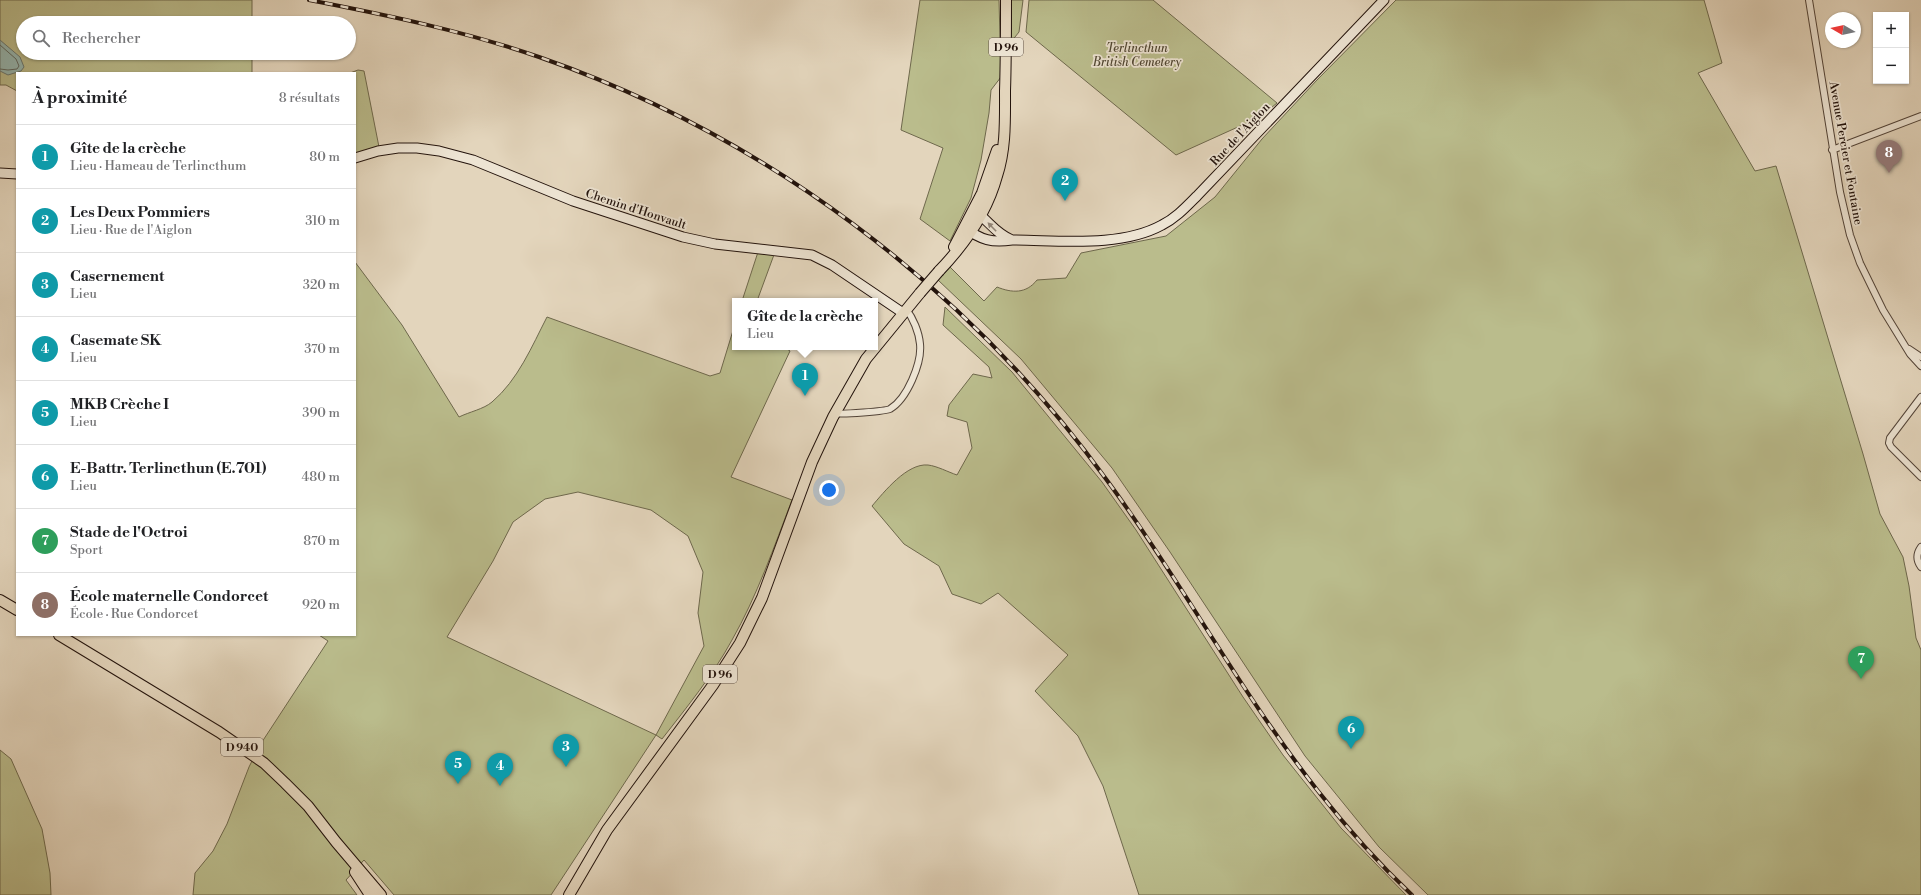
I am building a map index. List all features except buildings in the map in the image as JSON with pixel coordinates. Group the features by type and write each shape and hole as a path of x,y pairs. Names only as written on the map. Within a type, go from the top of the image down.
{"main road":[{"name":"D 96","path":"878,344 920,292 958,250 977,213 996,154 1005,95 1006,0"},
{"name":"D 96","path":"569,895 593,853 615,819 729,661 762,598 815,456 835,414 866,359 873,350"},
{"path":"0,600 16,609"},
{"name":"D 940","path":"61,636 180,708 250,753 297,794 381,895"},
{"name":"D 940","path":"336,842 370,895"},
{"name":"D 96","path":"574,895 593,853"}],"street":[{"name":"Rue de l'Aiglon","path":"968,230 986,241 1116,240 1140,235 1161,226 1181,212 1384,0"},
{"name":"Avenue Percier et Fontaine","path":"1809,0 1832,150 1843,209 1854,250 1882,310 1921,366"},
{"path":"1832,150 1921,116"},
{"name":"Chemin d'Honvault","path":"356,158 378,151 398,148 417,148 439,151 473,160 573,201 672,234 715,244 812,255 832,265 904,311"},
{"path":"0,173 16,174"},
{"path":"977,213 997,233 1012,240"},
{"path":"835,414 885,411 894,406 904,396 911,382 920,347 914,322 904,311"},
{"name":"Avenue Percier et Fontaine","path":"1905,344 1921,357"},
{"path":"1921,397 1890,438 1889,443 1891,448 1921,477"},
{"path":"1921,547 1917,556 1918,563 1921,567"}],"green space":[{"path":"0,0 252,0 252,16 16,16 16,60 252,60 252,72 16,72 16,90 6,85 0,85"},
{"path":"920,0 999,0 1001,77 991,90 989,113 981,160 971,198 950,241 920,219 943,148 901,130"},
{"path":"1011,0 1023,0 1019,32 1011,42"},
{"name":"Terlincthun British Cemetery","path":"1029,0 1153,0 1277,103 1260,117 1176,155 1026,32"},
{"path":"1396,0 1704,0 1722,63 1698,73 1755,171 1776,166 1880,514 1903,557 1909,586 1916,638 1921,650 1921,895 1428,895 1379,847 1305,756 1170,552 1112,468 1021,359 938,280 950,267 984,301 997,287 1018,291 1028,288 1037,280 1066,278 1081,253 1166,236 1215,197 1262,139 1317,80"},
{"path":"358,70 364,71 379,147 356,154 356,72 353,72"},
{"path":"758,252 775,252 758,298 743,298"},
{"path":"356,263 402,325 459,417 481,409 489,404 509,384 524,362 547,317 710,376 720,373 732,334 732,350 790,351 731,477 792,500 757,589 741,623 717,666 662,739 656,735 551,895 394,895 364,860 346,880 357,895 193,895 195,873 213,851 227,824 249,767 260,745 328,641 320,636 356,636","holes":["578,492 651,510 688,536 703,572 698,613 704,646 656,735 447,637 493,561 513,522 545,499"]},
{"path":"945,307 1012,372 1102,482 1136,530 1243,697 1283,755 1341,828 1406,895 1139,895 1103,786 1078,736 1035,691 1068,655 998,593 981,604 952,594 939,566 904,544 872,506 904,473 920,466 928,465 957,475 972,448 967,422 947,416 949,405 973,374 992,378 989,367 943,325"},
{"path":"0,750 11,759 42,829 50,873 51,895 0,895"}],"water":[{"path":"0,40 16,54 16,60 21,60 24,67 21,71 8,75 0,71"}],"railway":[{"path":"309,0 454,31 482,39 539,57 622,90 703,129 780,174 854,225 924,281 990,343 1051,409 1106,479 1133,517 1263,715 1318,791 1375,858 1412,895"}],"place":[{"name":"École maternelle Condorcet","path":"1889,173"},
{"name":"Les Deux Pommiers","path":"1065,201"},
{"name":"Gîte de la crèche","path":"805,396"},
{"name":"Stade de l'Octroi","path":"1861,679"},
{"name":"E-Battr. Terlincthun (E.701)","path":"1351,749"},
{"name":"Casernement","path":"566,767"},
{"name":"MKB Crèche I","path":"458,784"},
{"name":"Casemate SK","path":"500,786"}]}
